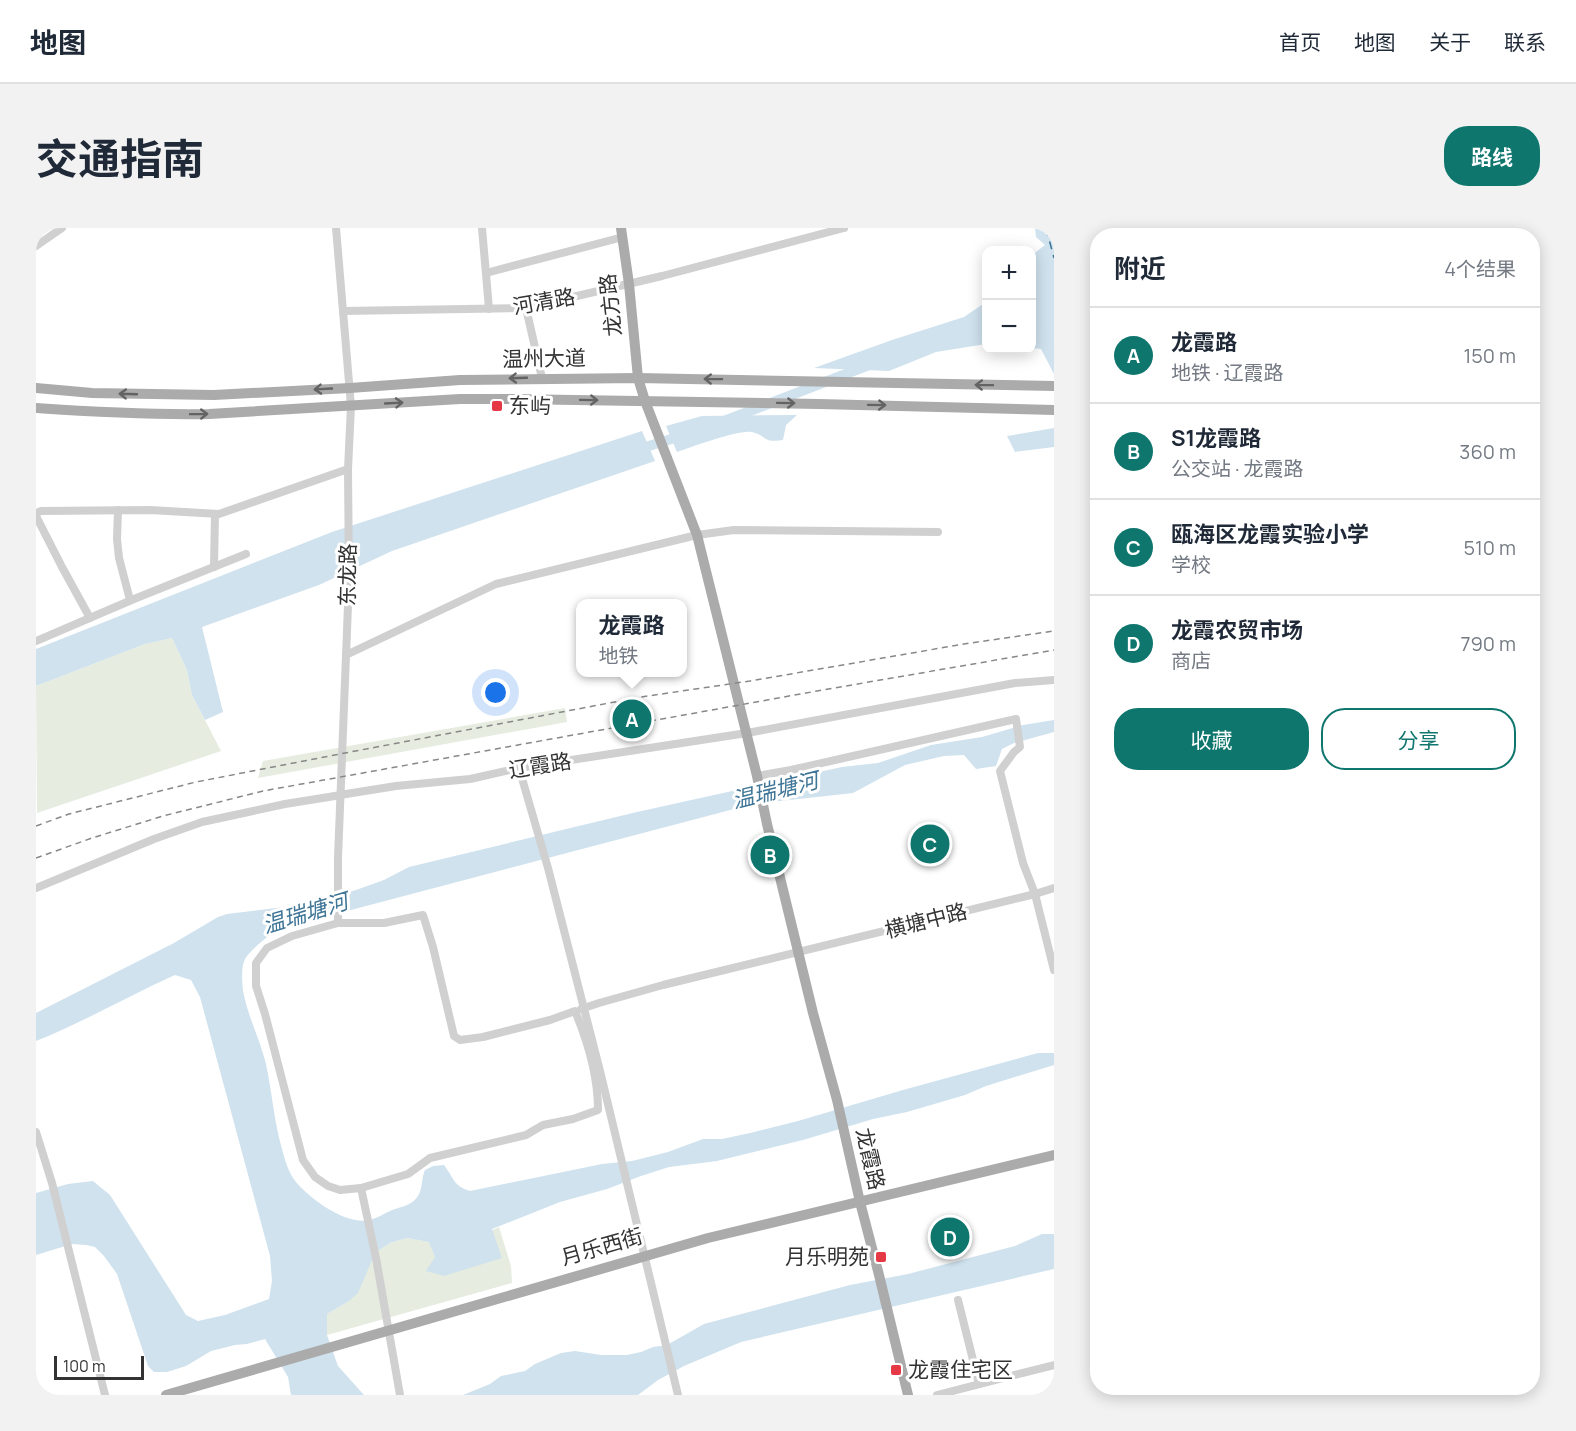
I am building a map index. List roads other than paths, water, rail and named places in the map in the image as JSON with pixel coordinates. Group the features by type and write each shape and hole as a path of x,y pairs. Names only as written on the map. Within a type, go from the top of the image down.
{"main road":[{"name":"龙方路","path":"622,232 638,378"},
{"name":"温州大道","path":"36,388 92,393 202,395 460,380 542,378 1048,386"},
{"name":"龙霞路","path":"638,378 698,535 908,1395"},
{"name":"温州大道","path":"36,408 178,414 460,399 512,399 1054,410"},
{"name":"月乐西街","path":"166,1395 718,1235 1054,1155"}],"street":[{"path":"36,246 48,231 62,228"},
{"name":"东龙路","path":"336,228 351,405 338,921"},
{"path":"482,228 489,309"},
{"name":"河清路","path":"343,311 526,308 629,284 844,228"},
{"path":"486,273 622,232"},
{"path":"526,308 542,378"},
{"path":"36,408 36,415"},
{"path":"90,618 36,514 41,511 150,510 219,514 348,469"},
{"path":"118,510 119,558 130,600"},
{"path":"214,567 215,513"},
{"path":"346,655 496,584 698,535 734,530 938,532"},
{"path":"36,640 246,554"},
{"name":"辽霞路","path":"36,888 154,839 202,822 285,804 396,786 470,779 519,768 747,733 1016,683 1054,680"},
{"path":"757,776 1016,719 1021,744 1000,771 1023,863 1035,894 1054,970"},
{"path":"338,921 292,936 267,948 256,963 256,986 303,1160 315,1177 328,1186 340,1190 361,1188 408,1174 430,1158 525,1135 543,1125 573,1119 598,1110 598,1093 548,868 519,768"},
{"name":"横塘中路","path":"338,921 384,923 423,915 453,1036 460,1040 483,1037 550,1020 663,985 1054,888"},
{"path":"580,1010 611,1120 678,1395"},
{"path":"36,1132 52,1183 105,1395"},
{"path":"361,1188 376,1258 399,1394"},
{"path":"958,1300 979,1384"},
{"path":"937,1395 1054,1365"}],"water":[{"path":"1035,228 1054,228 1054,374 1041,349 1036,348 1036,252 1045,245 1036,237"},
{"path":"982,305 982,345 936,352 889,371 814,368 892,340 964,317"},
{"path":"797,415 786,425 783,440 768,440 752,432 737,433 677,452 666,426 702,416"},
{"path":"1054,428 1054,447 1015,452 1007,436"},
{"path":"642,431 655,461 392,551 319,585 202,627 223,712 205,720 192,695 187,670 172,638 145,644 36,686 36,649 332,532"},
{"name":"温瑞塘河","path":"1054,720 1054,732 1014,743 1002,749 996,766 976,769 964,755 944,756 905,765 853,793 753,804 279,929 260,942 248,955 242,974 245,999 266,1064 277,1128 289,1170 302,1189 320,1203 340,1215 361,1221 373,1219 408,1205 420,1193 425,1170 433,1166 444,1165 457,1184 470,1191 602,1164 632,1161 668,1152 703,1139 722,1139 750,1133 1038,1053 1054,1053 1054,1065 907,1112 717,1161 669,1167 607,1189 560,1202 492,1229 502,1258 444,1276 426,1271 435,1257 429,1242 407,1238 390,1243 375,1253 358,1293 327,1314 327,1335 338,1366 364,1395 291,1395 288,1377 265,1339 211,1351 186,1366 167,1372 154,1372 148,1366 117,1274 95,1247 72,1244 36,1255 36,1193 68,1184 93,1181 110,1195 186,1315 198,1321 225,1315 269,1299 272,1281 270,1256 200,997 191,980 175,975 36,1041 36,1013 174,943 218,917 308,904 384,880 409,867 637,812 842,767 878,763 931,745 982,737 1023,725"},
{"path":"1042,1234 1054,1234 1054,1269 741,1342 684,1366 658,1380 638,1395 463,1395 490,1384 501,1376 525,1371 561,1353 575,1351 601,1355 627,1355 641,1352 667,1345 704,1324 850,1285 908,1274 1015,1246"}],"waterway":[{"path":"724,421 869,365"},
{"path":"636,450 684,435"}],"railway":[{"path":"36,826 69,814 196,782 345,753 641,697 1054,631"},
{"path":"36,858 163,816 263,791 1054,650"}],"place":[{"name":"东屿","path":"497,406"},
{"name":"龙霞路","path":"632,719"},
{"name":"瓯海区龙霞实验小学","path":"930,844"},
{"name":"S1龙霞路","path":"770,855"},
{"name":"龙霞农贸市场","path":"950,1237"},
{"name":"月乐明苑","path":"881,1257"},
{"name":"龙霞住宅区","path":"896,1370"}]}
